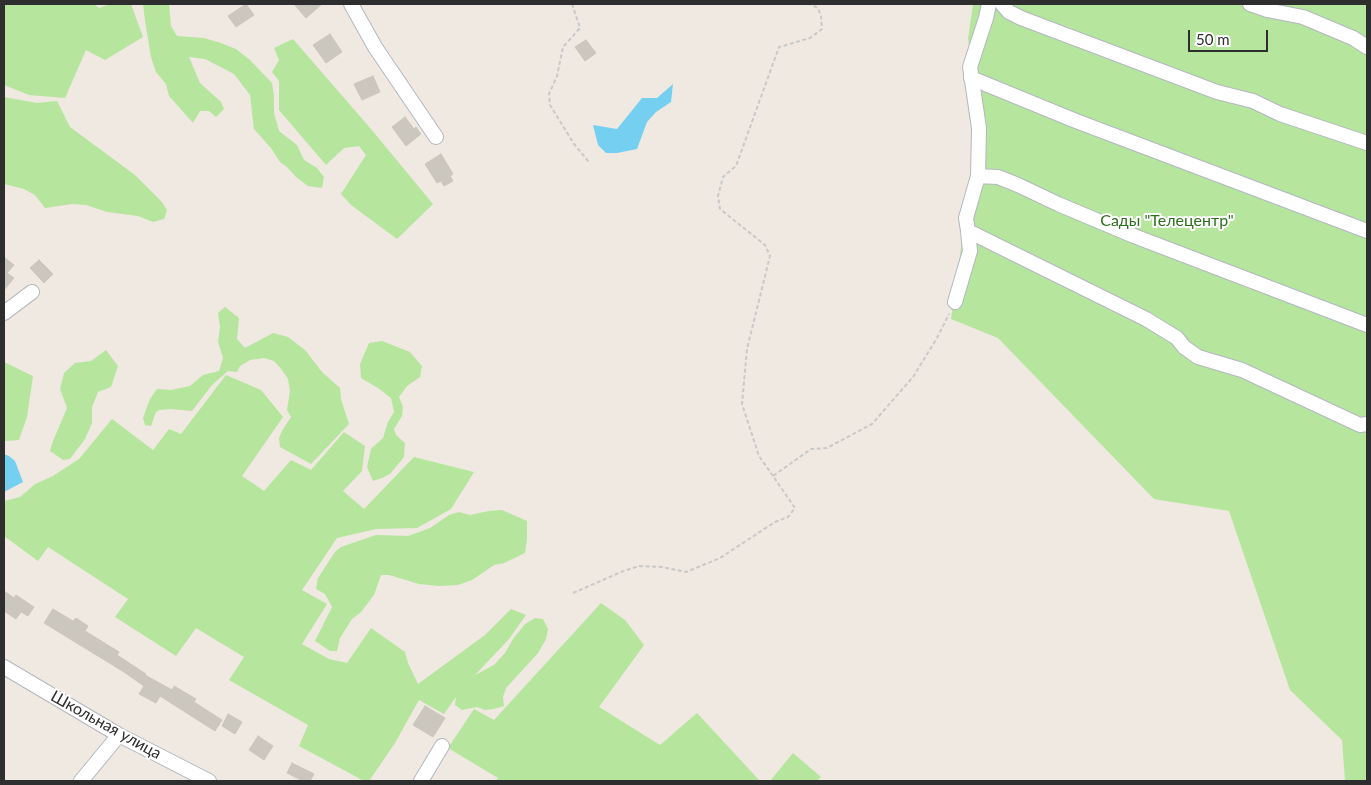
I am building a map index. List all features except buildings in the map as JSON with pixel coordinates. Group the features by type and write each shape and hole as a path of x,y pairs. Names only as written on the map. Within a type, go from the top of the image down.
{"street":[{"path":"351,4 375,47 436,137"},
{"path":"955,302 970,252 966,218 978,176 979,128 970,67 989,4"},
{"path":"1002,4 1009,12 1021,18 1217,92 1253,101 1280,114 1367,143"},
{"path":"1250,4 1267,10 1303,16 1353,38 1367,47"},
{"path":"971,78 1076,121 1367,231"},
{"path":"978,176 998,177 1018,184 1058,204 1134,236 1367,325"},
{"path":"968,231 1146,319 1178,338 1184,347 1198,356 1242,370 1360,425 1367,424"},
{"path":"4,313 32,292"},
{"name":"Школьная улица","path":"4,667 119,735 209,781"},
{"path":"81,781 119,735"},
{"path":"421,781 442,746"}],"path":[{"path":"572,4 580,28 563,47 557,76 549,94 550,105 574,144 589,162"},
{"path":"573,592 639,566 662,567 686,572 720,558 775,522 788,518 795,508 759,456 742,404 747,349 770,256 765,245 720,209 718,196 722,177 736,166 779,47 810,38 822,29 818,8 810,4"},
{"path":"773,476 811,449 827,448 872,424 913,377 937,338 955,302"}],"green space":[{"path":"4,4 94,4 99,8 110,4 131,4 143,37 105,60 86,50 65,98 29,95 4,85"},
{"path":"143,4 169,4 171,26 177,36 204,38 221,43 236,49 250,60 272,83 274,113 279,131 297,145 304,160 317,168 324,177 322,188 308,186 296,177 280,162 271,148 254,129 250,95 234,74 205,59 189,57 200,83 221,102 224,109 216,117 209,111 200,111 193,123 169,96 166,84 156,72 151,57"},
{"name":"Сады \"Телецентр\"","path":"973,4 1367,4 1367,781 1345,781 1342,740 1290,690 1229,511 1154,499 998,338 951,319 979,119 968,39"},
{"path":"293,39 433,204 397,239 351,205 341,194 366,155 359,146 344,148 326,165 279,110 279,81 272,72 279,60 274,48"},
{"path":"4,97 37,103 57,101 70,127 135,175 162,202 167,210 164,219 153,222 138,216 107,212 86,205 72,204 45,208 35,195 24,189 4,184"},
{"path":"225,307 239,318 237,339 245,348 273,333 288,337 305,350 322,372 340,388 341,399 349,424 311,464 280,447 279,438 291,417 287,410 290,391 288,379 274,361 264,358 250,360 240,366 237,372 228,371 212,385 192,411 159,410 156,412 151,426 145,425 143,418 150,399 157,389 171,390 190,386 203,375 219,371 223,358 218,342 220,327 218,313"},
{"path":"382,341 410,352 422,366 420,377 407,386 399,397 403,407 402,416 394,429 396,435 405,443 404,457 390,474 373,481 367,467 371,449 383,438 388,422 394,412 391,398 361,378 360,364 369,343"},
{"path":"106,350 118,366 111,387 98,392 92,407 92,423 85,439 70,459 63,460 50,451 67,408 60,389 64,373 75,363 91,361"},
{"path":"4,362 33,376 27,417 19,440 4,441"},
{"path":"226,375 261,390 283,417 242,476 264,491 291,460 311,470 344,432 365,446 362,471 343,491 364,509 414,457 474,472 451,509 417,528 376,529 337,538 302,590 327,604 302,644 329,659 347,663 371,628 405,652 418,684 485,635 511,609 526,615 509,639 475,675 494,665 505,653 525,624 535,618 543,619 548,629 546,639 538,653 506,688 503,697 504,706 485,710 477,707 462,710 455,705 456,697 444,714 419,700 395,743 369,781 364,781 299,746 308,725 229,680 244,657 196,628 176,656 115,617 128,599 48,547 38,561 4,536 4,501 20,497 35,484 53,476 79,459 112,419 153,450 169,429 181,434"},
{"path":"502,510 527,521 525,553 504,563 494,565 472,580 458,585 419,584 389,575 381,575 374,595 361,612 352,619 340,638 337,651 330,651 315,641 332,607 325,594 316,589 318,578 335,552 341,547 376,535 408,536 430,528 449,515 459,512 470,515"},
{"path":"601,603 625,620 644,645 599,707 660,745 697,713 760,781 496,781 498,778 448,748 474,709 494,720"},
{"path":"793,753 821,777 817,781 770,781"}],"water":[{"path":"673,84 671,102 656,112 647,122 637,149 606,153 598,145 593,125 617,129 642,98 657,98"},
{"path":"4,454 15,461 23,482 4,492"}]}
